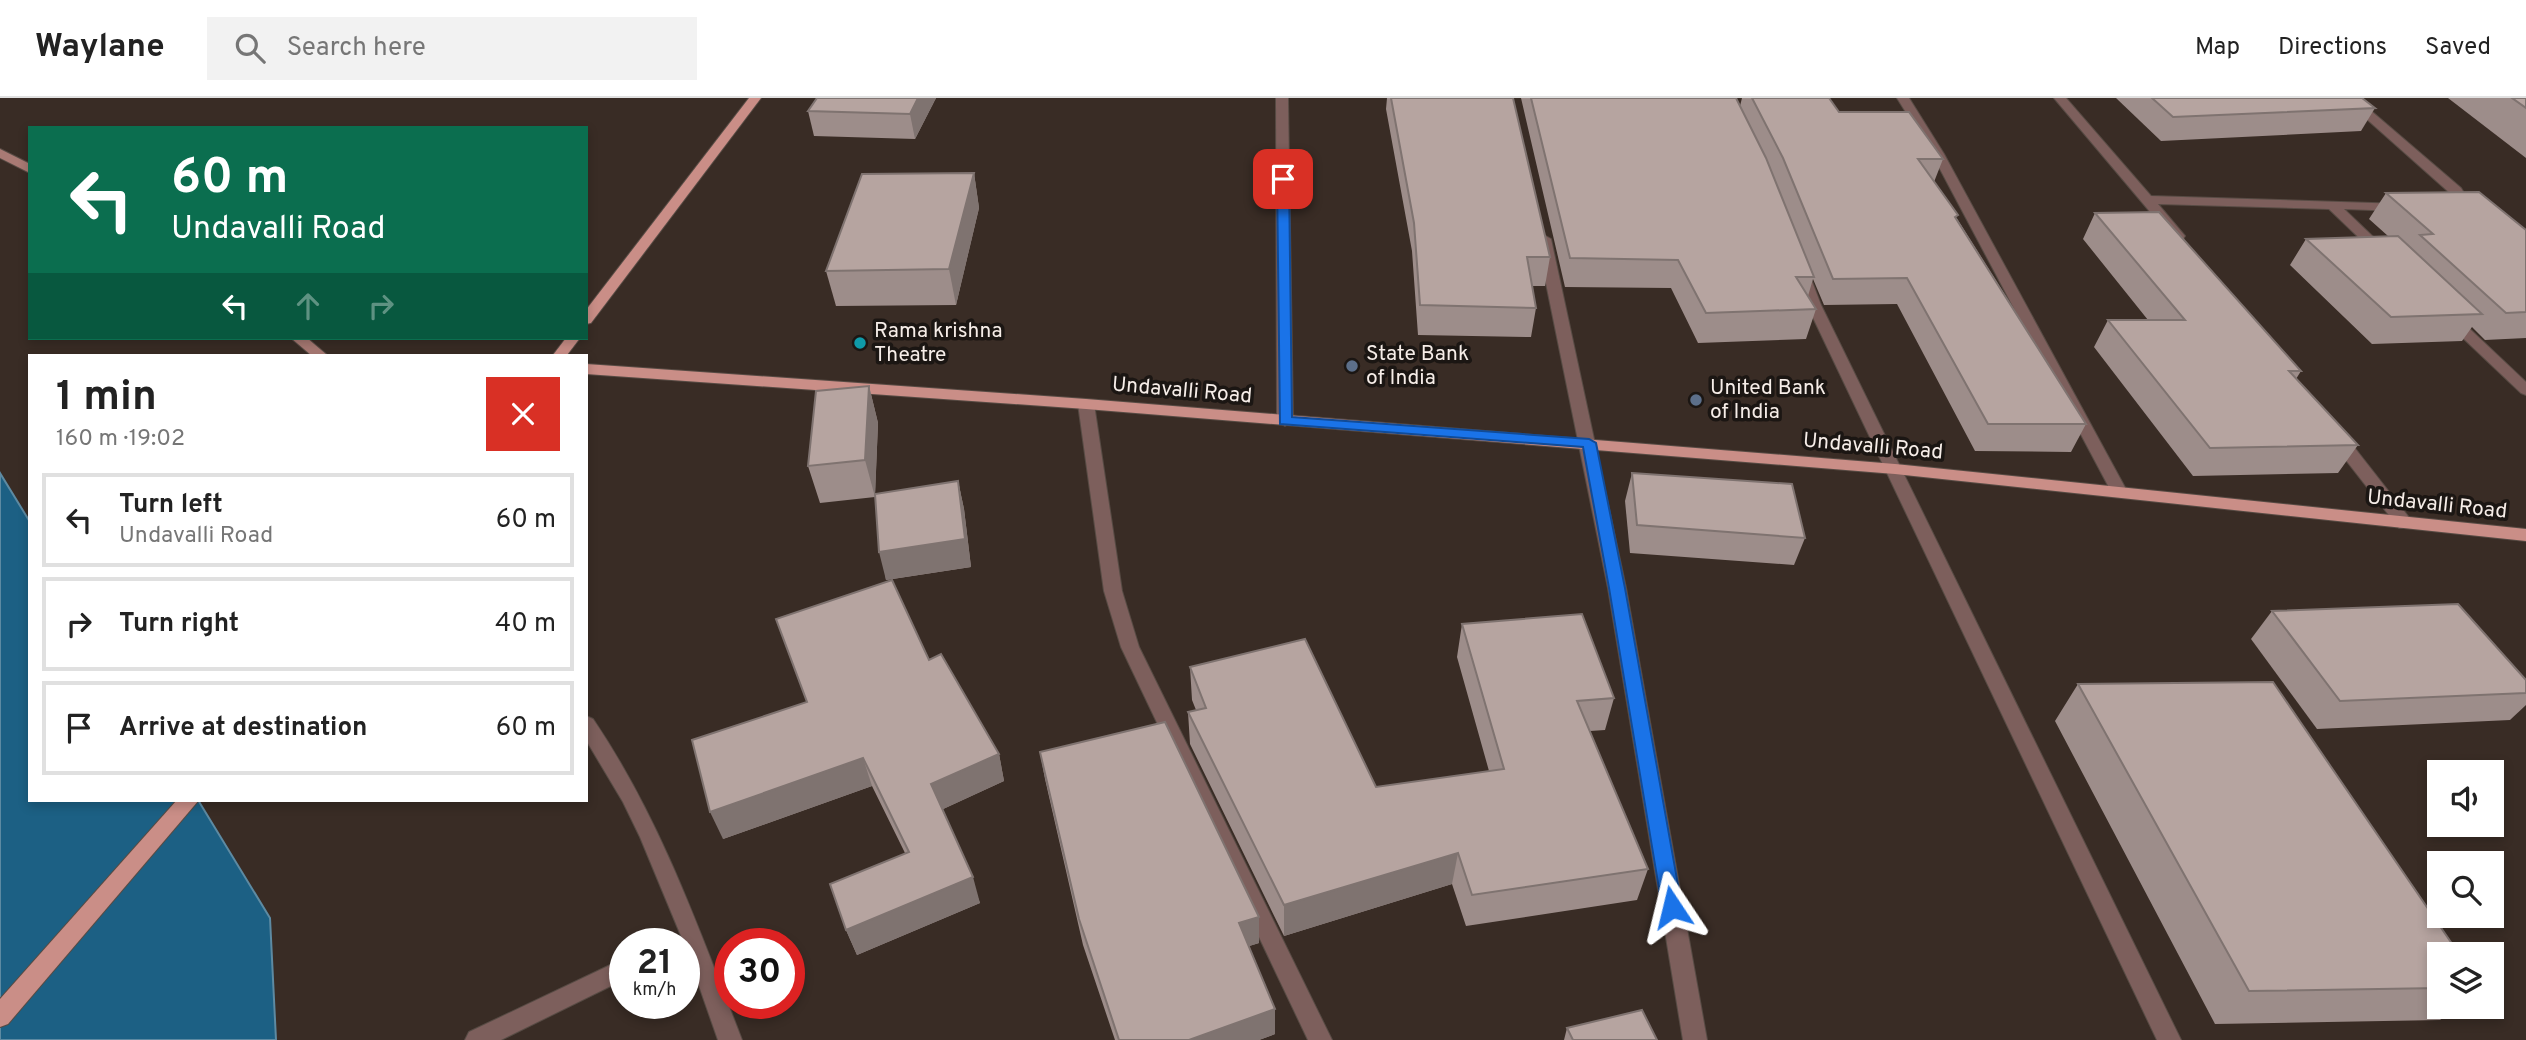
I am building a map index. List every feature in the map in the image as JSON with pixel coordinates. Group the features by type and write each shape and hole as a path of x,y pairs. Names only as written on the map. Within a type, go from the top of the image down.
{"main road":[{"path":"588,317 755,98"},
{"path":"561,354 571,340"},
{"name":"Undavalli Road","path":"588,369 1086,404 1895,469 2526,535"},
{"path":"0,1016 187,802"}],"street":[{"path":"1282,98 1285,421"},
{"path":"1903,98 1938,154 2120,493"},
{"path":"2060,98 2184,244"},
{"path":"2349,98 2456,191 2464,203 2444,208"},
{"path":"0,153 28,168"},
{"path":"2150,201 2410,208"},
{"path":"2333,206 2391,261"},
{"path":"1542,228 1589,443 1620,602 1695,1040"},
{"path":"1795,257 1814,305 2169,1040"},
{"path":"2439,307 2526,390"},
{"path":"301,340 319,354"},
{"path":"1086,404 1113,591 1130,647 1320,1040"},
{"path":"2329,427 2405,524"},
{"path":"588,727 609,755 650,834 680,928"},
{"path":"477,1040 609,976"},
{"path":"700,976 730,1040"}],"water":[{"path":"0,473 28,519 28,802 199,802 270,918 276,1040 0,1040"}],"building":[{"path":"817,98 918,98 910,114 808,111"},
{"path":"1391,98 1513,98 1550,257 1527,257 1536,308 1420,305 1414,223"},
{"path":"1531,98 1736,98 1766,158 1814,277 1796,277 1816,309 1706,313 1678,260 1570,258"},
{"path":"1752,98 1829,98 1839,112 1909,112 1943,159 1918,159 1958,215 1955,217 2086,424 1988,424 1907,278 1833,279 1783,158"},
{"path":"2152,98 2362,98 2375,108 2173,117"},
{"path":"2512,98 2526,98 2526,108"},
{"path":"974,173 949,269 826,271 862,174"},
{"path":"2479,192 2526,230 2526,312 2506,313 2420,235 2433,234 2386,193"},
{"path":"2159,212 2301,371 2289,371 2358,445 2210,448 2108,320 2185,320 2095,213"},
{"path":"2398,236 2482,314 2391,317 2306,239"},
{"path":"869,386 865,460 808,466 816,391"},
{"path":"1632,473 1792,484 1805,538 1637,525"},
{"path":"958,481 965,539 879,552 875,494"},
{"path":"892,580 929,660 941,654 999,754 931,784 973,877 846,930 830,884 909,852 863,758 710,812 692,740 807,702 776,619"},
{"path":"2458,604 2526,680 2526,693 2340,701 2272,611"},
{"path":"1582,614 1614,698 1577,701 1648,869 1472,895 1458,853 1284,905 1188,712 1206,708 1190,667 1305,639 1376,787 1504,769 1462,624"},
{"path":"2273,682 2427,907 2427,928 2441,928 2451,942 2427,942 2427,988 2249,991 2078,684"},
{"path":"1165,722 1259,917 1239,923 1275,1009 1189,1040 1119,1040 1079,919 1040,752"},
{"path":"1642,1010 1657,1040 1573,1040 1567,1028"}],"place":[{"name":"Rama krishna Theatre","path":"860,343"},
{"name":"State Bank of India","path":"1352,366"},
{"name":"United Bank of India","path":"1696,400"}],"route":[{"path":"1283,179 1285,421 1589,443 1672,907"}]}
